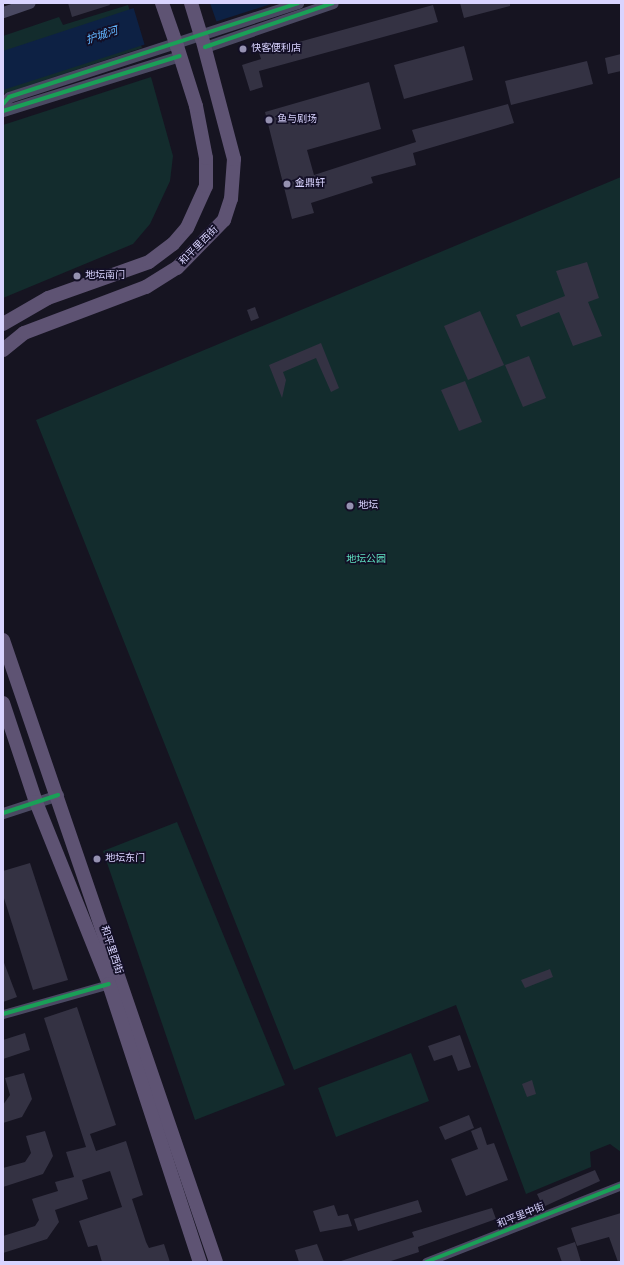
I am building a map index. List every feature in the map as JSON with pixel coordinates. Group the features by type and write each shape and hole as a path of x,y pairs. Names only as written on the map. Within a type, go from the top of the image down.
{"main road":[{"name":"和平里西街","path":"3,324 48,298 149,262 173,244 187,228 206,186 206,158 196,106 162,3"},
{"name":"和平里西街","path":"3,350 24,333 146,287 177,268 224,220 231,200 234,159 203,43 190,3"},
{"name":"和平里西街","path":"3,640 58,795 216,1262"},
{"name":"和平里西街","path":"3,703 36,802 109,984 200,1262"}],"street":[{"path":"3,12 29,3"},
{"path":"3,104 9,97 298,3"},
{"path":"203,43 333,3"},
{"path":"3,111 178,51"},
{"path":"3,813 58,795"},
{"path":"3,1014 109,984"},
{"name":"和平里中街","path":"426,1262 621,1185"}],"green space":[{"path":"128,5 142,48 3,94 3,36 59,17 63,25"},
{"path":"151,77 173,156 170,181 150,224 133,244 3,298 3,125"},
{"name":"地坛公园","path":"621,177 621,1152 610,1144 590,1152 591,1167 526,1194 456,1005 294,1070 36,420"},
{"path":"177,822 285,1085 195,1120 103,851"},
{"path":"411,1053 429,1101 336,1137 318,1088"}],"water":[{"name":"护城河","path":"149,3 274,3 3,90 3,51"}],"pier":[{"path":"143,3 210,3 217,23 145,46 133,6"}],"building":[{"path":"68,3 109,3 110,5 72,17"},
{"path":"460,3 510,3 510,6 464,18"},
{"path":"433,5 438,22 259,71 263,87 250,91 242,65 261,59 259,53"},
{"path":"464,46 473,80 404,99 394,65"},
{"path":"621,54 621,71 608,74 605,58"},
{"path":"587,61 593,84 511,105 505,81"},
{"path":"369,82 381,129 307,150 314,175 416,142 412,130 508,104 514,123 413,153 416,165 371,177 373,183 311,203 314,213 292,219 265,112"},
{"path":"587,262 599,298 588,302 602,336 573,346 559,312 521,327 516,315 565,296 556,271"},
{"path":"255,307 259,318 251,321 247,310"},
{"path":"480,311 504,365 468,380 444,326"},
{"path":"321,343 339,388 331,392 316,358 283,372 286,380 282,398 269,365"},
{"path":"529,356 546,398 523,407 505,365"},
{"path":"465,381 482,422 459,431 441,390"},
{"path":"30,863 68,980 33,990 3,895 3,871"},
{"path":"3,960 17,997 3,1002"},
{"path":"550,969 553,977 525,988 521,980"},
{"path":"77,1007 116,1125 90,1134 96,1151 126,1141 143,1195 132,1199 146,1242 149,1248 164,1244 170,1262 102,1262 97,1245 88,1247 79,1221 122,1207 110,1171 82,1180 88,1199 55,1210 59,1222 47,1239 3,1253 3,1236 35,1226 39,1220 32,1199 58,1191 55,1182 74,1177 66,1152 86,1147 44,1018"},
{"path":"25,1033 30,1050 3,1059 3,1040"},
{"path":"460,1035 471,1067 458,1071 452,1055 434,1061 428,1046"},
{"path":"24,1073 32,1099 22,1117 3,1123 3,1105 10,1095 5,1078"},
{"path":"532,1080 536,1094 527,1097 522,1084"},
{"path":"469,1115 474,1128 445,1140 439,1127"},
{"path":"481,1127 487,1145 494,1143 508,1180 466,1196 451,1159 478,1149 471,1131"},
{"path":"45,1131 53,1156 43,1174 3,1187 3,1168 25,1162 31,1153 26,1136"},
{"path":"595,1170 600,1181 543,1207 537,1194"},
{"path":"418,1200 422,1212 358,1231 354,1219"},
{"path":"334,1205 338,1216 348,1214 352,1226 320,1232 313,1211"},
{"path":"492,1208 496,1219 418,1247 419,1252 388,1262 338,1262 414,1237 412,1232"},
{"path":"621,1213 621,1262 618,1262 609,1237 577,1246 571,1228"},
{"path":"575,1242 581,1262 562,1262 557,1248"},
{"path":"317,1244 324,1262 299,1262 295,1250"}],"cycle path":[{"path":"3,104 9,97 298,3"},
{"path":"205,47 333,3"},
{"path":"3,111 180,56"},
{"path":"3,813 58,795"},
{"path":"3,1014 109,984"},
{"path":"426,1262 621,1185"}],"place":[{"name":"快客便利店","path":"243,49"},
{"name":"鱼与剧场","path":"269,120"},
{"name":"金鼎轩","path":"287,184"},
{"name":"地坛南门","path":"77,276"},
{"name":"地坛","path":"350,506"},
{"name":"地坛东门","path":"97,859"}]}
